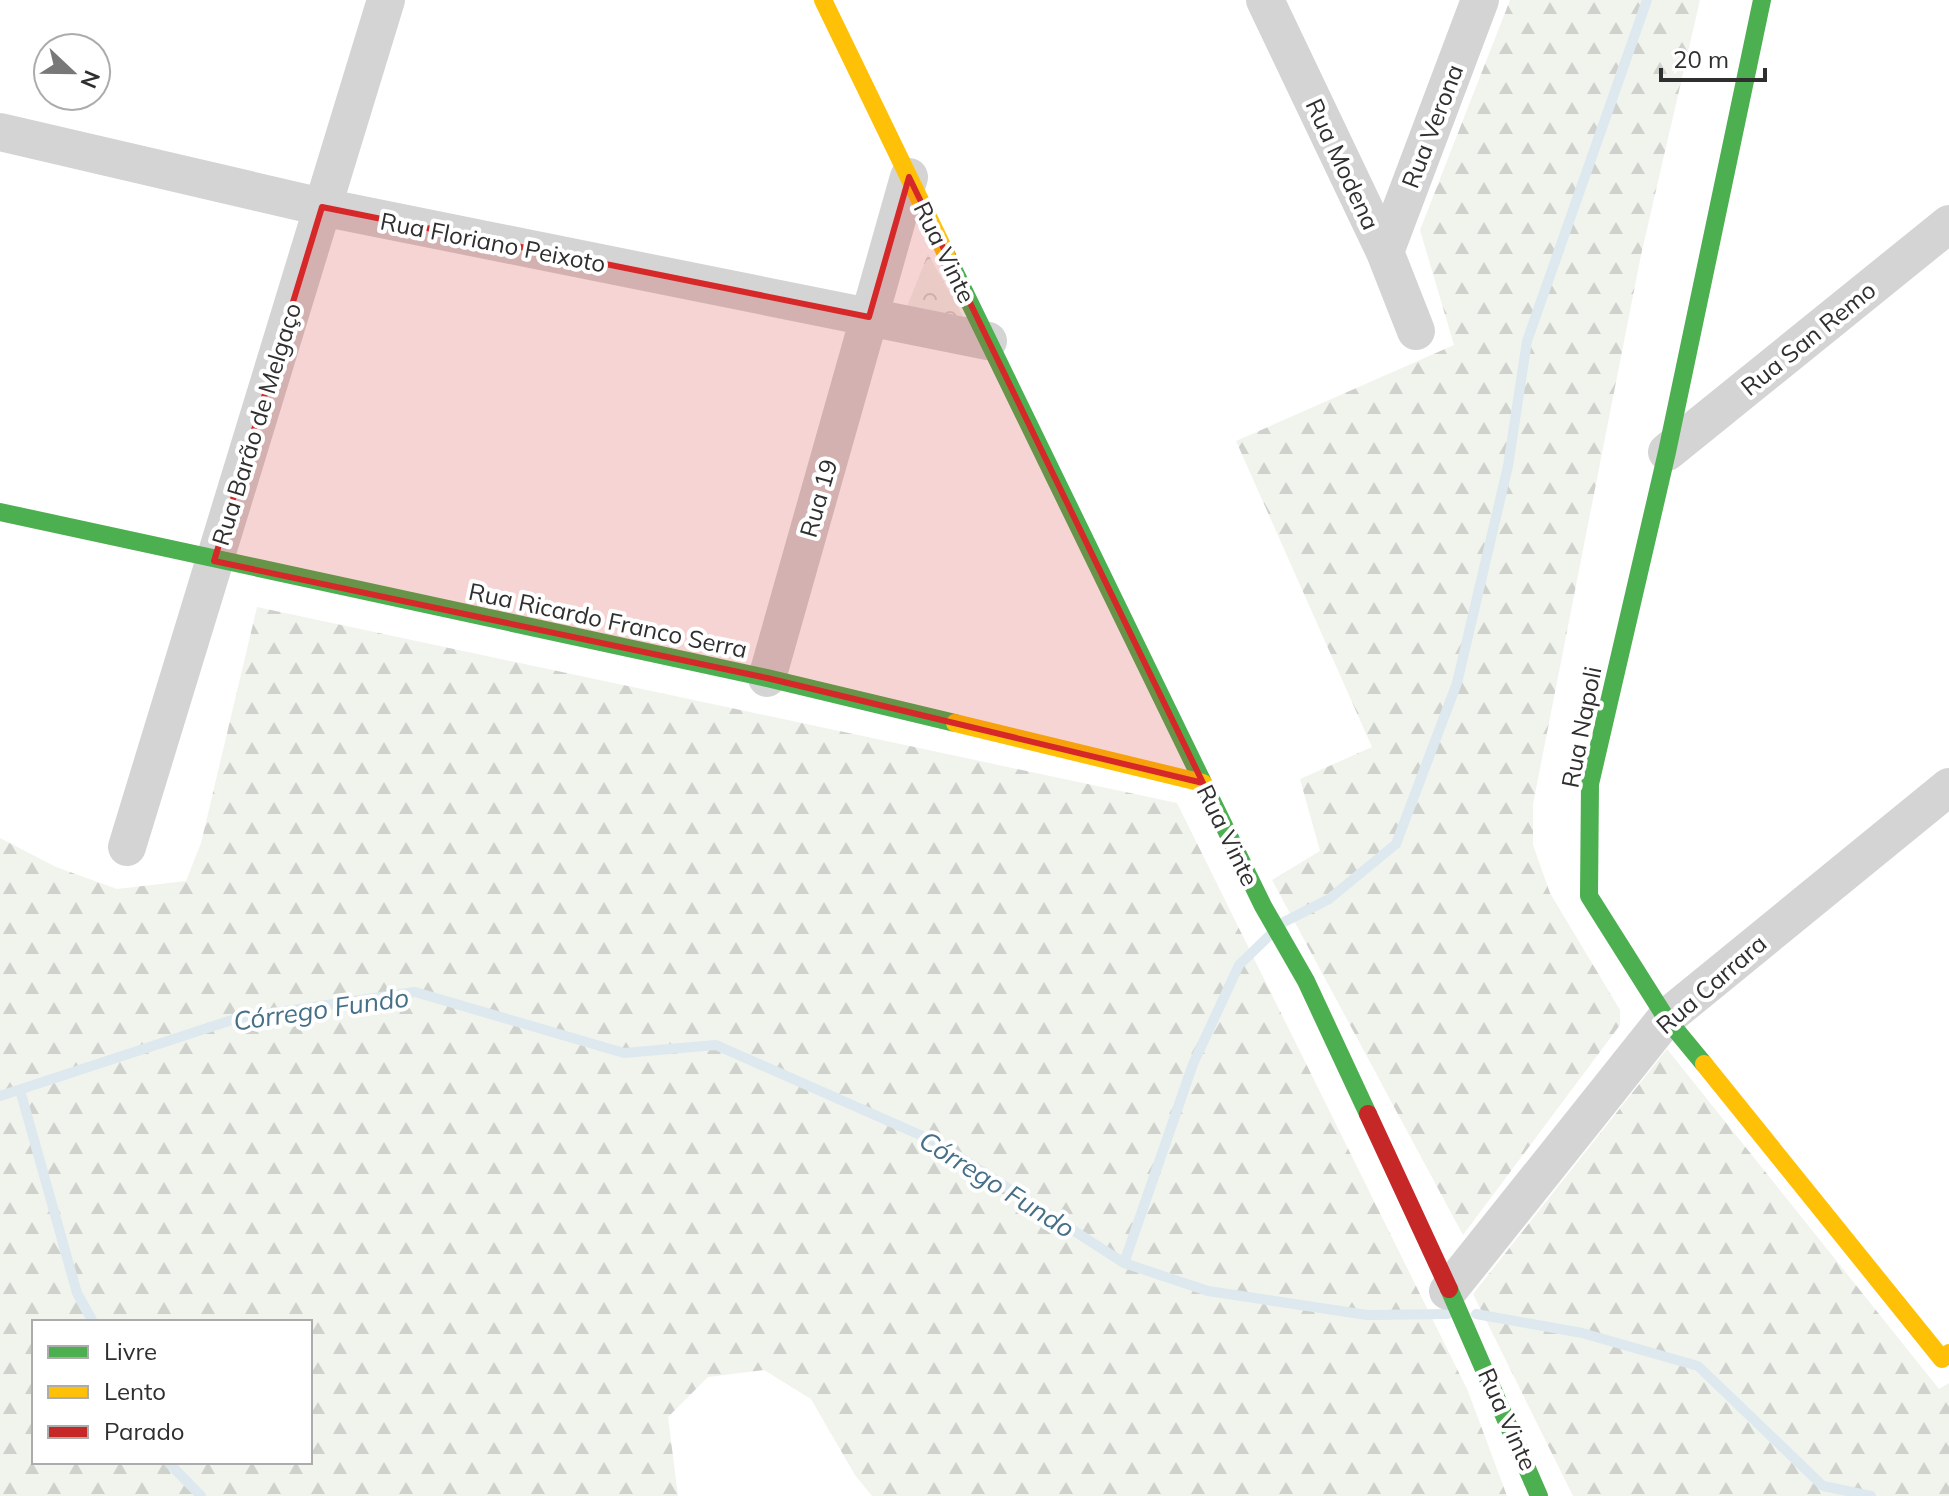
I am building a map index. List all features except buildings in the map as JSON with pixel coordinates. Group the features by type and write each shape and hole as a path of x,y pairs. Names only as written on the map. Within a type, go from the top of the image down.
{"street":[{"name":"Rua Barão de Melgaço","path":"127,847 386,0"},
{"name":"Rua Vinte","path":"823,0 1263,906 1306,981 1485,1365 1539,1496"},
{"name":"Rua Modena","path":"1265,0 1385,252 1416,331"},
{"name":"Rua Verona","path":"1385,252 1480,0"},
{"name":"Rua Napoli","path":"1762,0 1667,452 1590,784 1589,896 1666,1018 1946,1356"},
{"name":"Rua Floriano Peixoto","path":"0,132 322,207 988,341"},
{"name":"Rua Vinte","path":"869,317 909,177"},
{"name":"Rua San Remo","path":"1667,452 1949,224"},
{"name":"Rua 19","path":"767,678 869,317"},
{"name":"Rua Ricardo Franco Serra","path":"0,512 214,561 767,678 1203,783"},
{"name":"Rua Carrara","path":"1451,1297 1666,1018 1949,787"}],"highlighted area":[{"path":"909,177 1203,783 767,678 214,561 322,207 869,317"}],"green space":[{"path":"1510,0 1700,0 1641,255 1533,804 1533,845 1550,893 1620,1010 1620,1025 1463,1235 1272,880 1320,851 1300,779 1372,747 1236,441 1454,345 1420,230"},
{"path":"928,254 963,316 906,309"},
{"path":"257,607 1177,803 1468,1391 1507,1496 872,1496 855,1475 811,1399 764,1370 708,1377 668,1417 678,1496 0,1496 0,838 56,867 117,889 186,881 201,843"},
{"path":"1667,1049 1939,1389 1949,1383 1949,1496 1573,1496 1473,1294"}],"waterway":[{"path":"1284,922 1329,899 1396,844 1457,683 1508,466 1527,341 1647,0"},
{"path":"1124,1263 1193,1064 1239,965 1270,935"},
{"name":"Córrego Fundo","path":"0,1096 238,1018 415,992 624,1053 716,1045 936,1142 1124,1263 1208,1291 1367,1315 1448,1314"},
{"path":"20,1090 77,1293 92,1320"},
{"name":"Córrego Fundo","path":"1476,1314 1582,1333 1698,1366 1823,1486 1871,1496"},
{"path":"170,1464 201,1496"}],"traffic: fast":[{"path":"1704,1064 1666,1018 1589,896 1590,784 1667,452 1762,0"},
{"path":"946,254 1263,906 1306,981 1368,1114"},
{"path":"0,512 767,678 955,723"},
{"path":"1449,1289 1539,1496"}],"traffic: slow":[{"path":"823,0 946,254"},
{"path":"955,723 1203,783"},
{"path":"1704,1064 1942,1359 1949,1353"}],"traffic: jam":[{"path":"1368,1114 1449,1289"}]}
